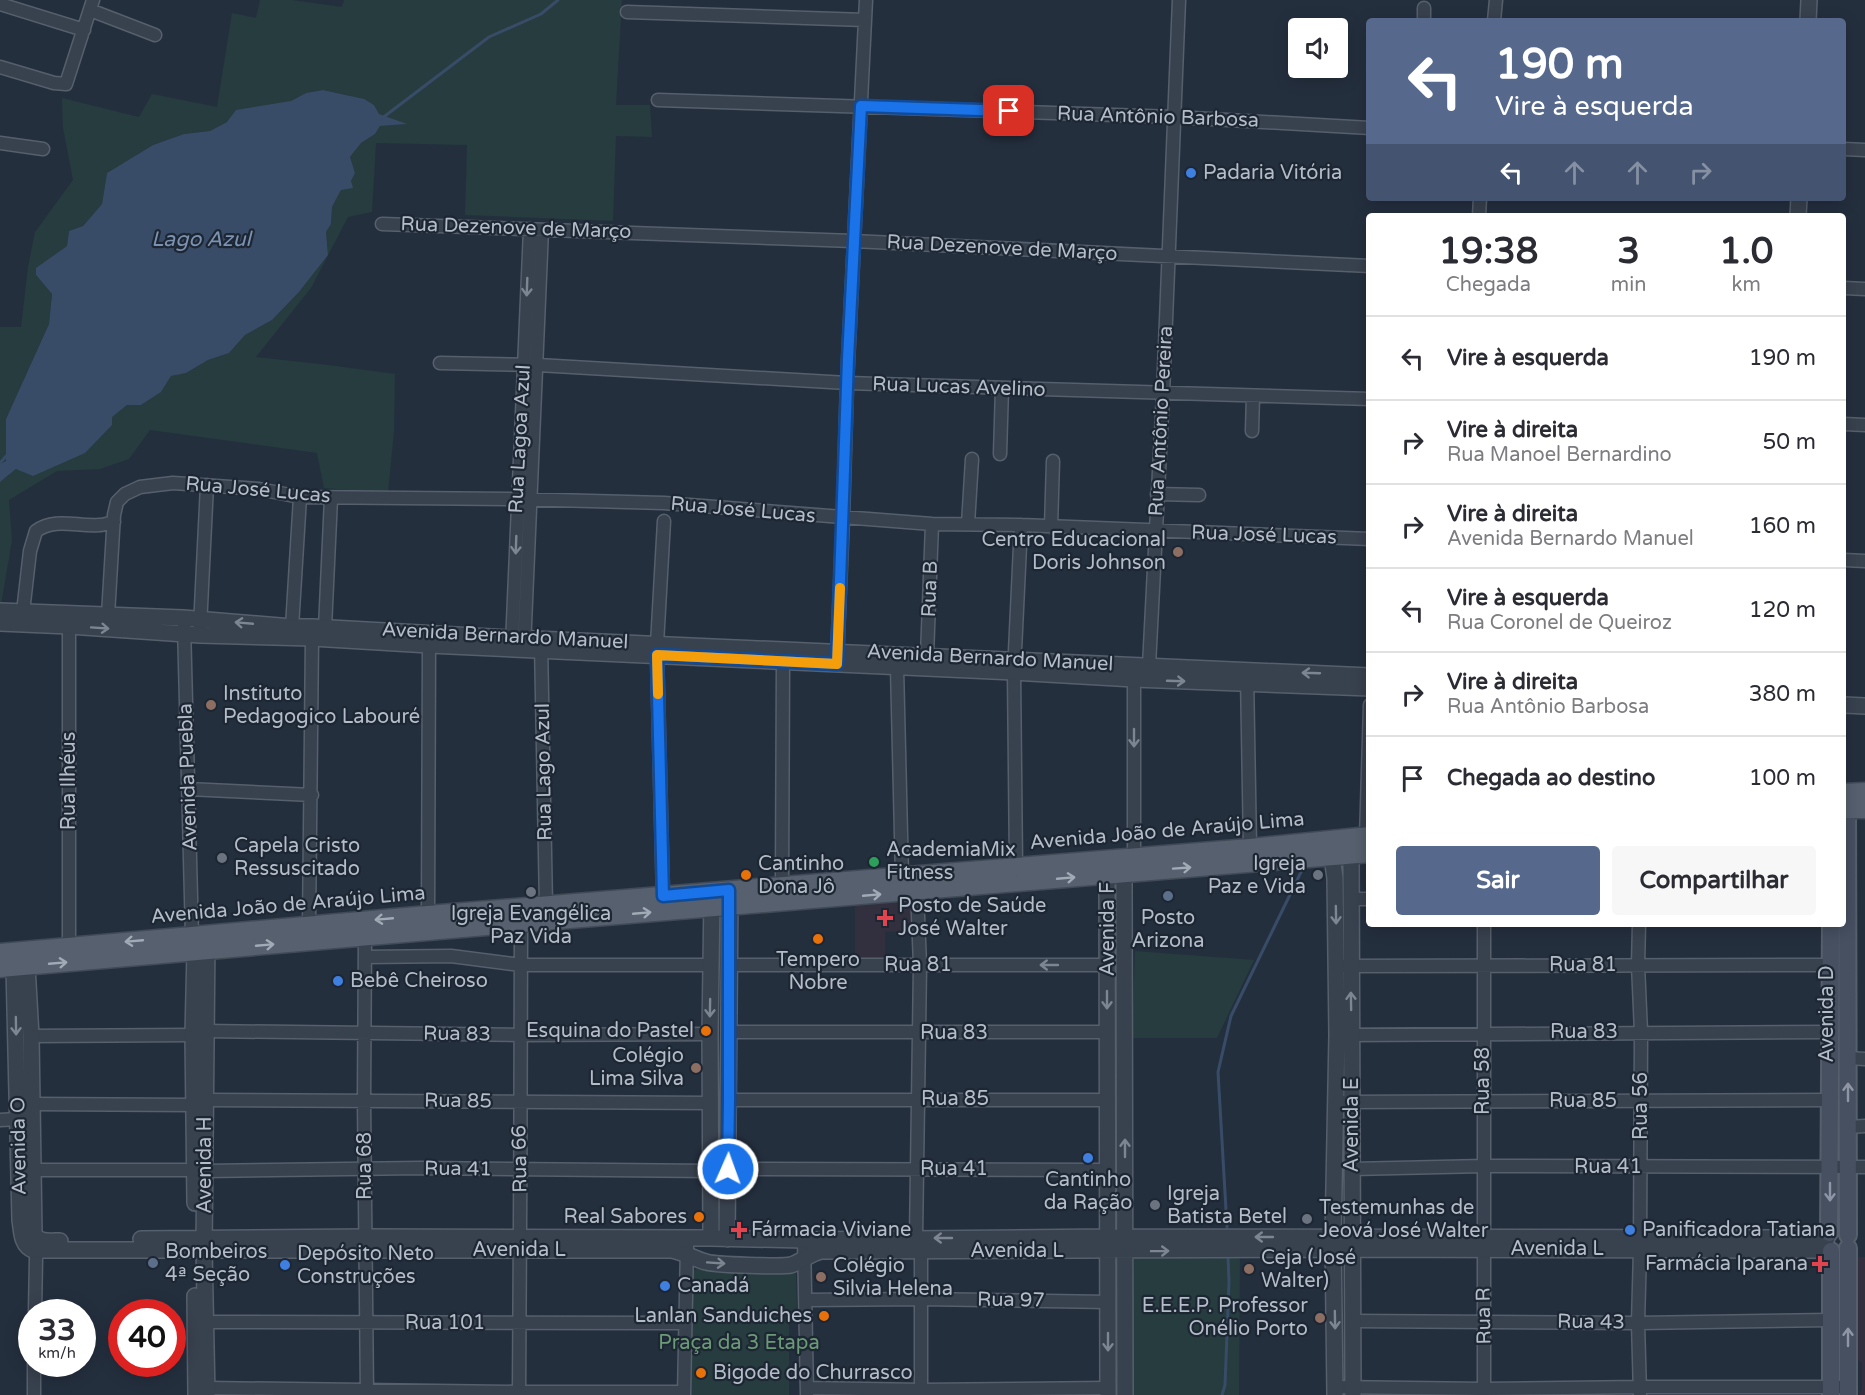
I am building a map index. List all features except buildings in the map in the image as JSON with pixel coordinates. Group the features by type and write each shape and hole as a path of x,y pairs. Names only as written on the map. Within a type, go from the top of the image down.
{"main road":[{"name":"Avenida D","path":"1848,1391 1848,1167 1856,1127 1848,1058 1852,801"},
{"name":"Avenida João de Araújo Lima","path":"0,953 69,947 365,937 521,923 721,899 929,885 1016,867 1123,867 1250,848 1364,845"},
{"name":"Avenida João de Araújo Lima","path":"962,879 1123,867 1332,857 1364,845"},
{"name":"Avenida João de Araújo Lima","path":"14,967 200,943 309,925 663,896 721,899 782,886 902,877 929,885"},
{"name":"Avenida D","path":"1831,927 1829,1243 1831,1391"},
{"path":"1829,1243 1838,1229 1842,1230 1848,1241"}],"street":[{"path":"837,657 853,241 866,0"},
{"name":"Rua Antônio Pereira","path":"1149,666 1179,0"},
{"path":"1494,18 1496,0"},
{"path":"1808,18 1809,0"},
{"path":"0,4 84,30"},
{"path":"0,67 66,84 91,5 155,35"},
{"path":"1424,8 1424,18"},
{"path":"627,12 865,20"},
{"name":"Rua Antônio Barbosa","path":"658,100 1174,117 1366,128"},
{"path":"0,143 43,149"},
{"path":"1846,149 1865,150"},
{"name":"Rua Dezenove de Março","path":"382,224 853,241 1366,266"},
{"name":"Rua Lagoa Azul","path":"518,643 518,499 524,364 536,229"},
{"name":"Rua Lagoa Azul","path":"518,643 531,500 538,365 536,229"},
{"path":"1846,288 1865,289"},
{"name":"Rua Lucas Avelino","path":"440,363 524,364 847,383 1366,399"},
{"path":"999,454 1002,388"},
{"path":"1252,431 1253,396"},
{"path":"1846,424 1865,424"},
{"path":"968,524 972,459"},
{"path":"1051,527 1053,461"},
{"name":"Rua José Lucas","path":"114,522 115,506 124,494 152,485 173,483 259,489 300,497 664,503 932,524 1021,525 1366,539"},
{"path":"200,635 207,485"},
{"path":"1157,494 1199,495"},
{"path":"292,627 300,497"},
{"path":"325,628 331,498"},
{"path":"663,896 657,649 664,521"},
{"path":"23,612 30,551 36,531 44,526 58,524 98,526 114,522 108,615"},
{"name":"Rua B","path":"927,655 932,524"},
{"path":"1016,867 1015,665 1021,525"},
{"path":"1846,560 1865,561"},
{"name":"Avenida Bernardo Manuel","path":"0,611 200,635 312,638 392,637 837,657 927,655 1134,679 1366,676"},
{"name":"Avenida Bernardo Manuel","path":"0,623 69,620 108,615 325,628 392,637 429,645 518,643"},
{"name":"Avenida Puebla","path":"183,618 188,789 200,943"},
{"name":"Rua Ilhéus","path":"69,620 69,947"},
{"path":"309,925 312,638"},
{"name":"Rua Lago Azul","path":"541,644 546,906"},
{"path":"428,915 429,645"},
{"name":"Avenida Bernardo Manuel","path":"735,653 783,662 837,657 897,666 1149,666 1366,688"},
{"path":"782,886 783,662"},
{"path":"897,666 902,877"},
{"path":"1123,867 1134,679 1149,666"},
{"path":"1247,677 1250,848"},
{"path":"1846,705 1865,706"},
{"path":"188,789 312,795"},
{"name":"Avenida E","path":"1335,1391 1336,1103 1344,1035 1344,966 1350,899 1364,845 1366,798"},
{"name":"Avenida E","path":"1332,857 1344,966"},
{"name":"Avenida F","path":"1108,1392 1108,964 1123,867"},
{"name":"Avenida F","path":"1123,867 1125,1395"},
{"path":"921,1393 921,1299 910,1244 916,1168 920,965 929,885"},
{"path":"721,899 729,965 727,1239"},
{"path":"711,1238 711,965 721,899"},
{"path":"1350,899 1366,899"},
{"name":"Rua 66","path":"519,1394 521,923"},
{"name":"Rua 58","path":"1483,1243 1484,927"},
{"name":"Rua 56","path":"1639,927 1641,1100 1638,1323 1640,1391"},
{"name":"Rua 68","path":"365,937 367,1392"},
{"name":"Avenida H","path":"200,943 200,1244 204,1393"},
{"path":"365,957 451,956 521,965 711,965"},
{"name":"Rua 81","path":"729,965 1108,964"},
{"name":"Rua 81","path":"1344,966 1831,964"},
{"name":"Avenida O","path":"14,967 31,1036 32,1104 21,1230 25,1243 36,1244"},
{"name":"Avenida O","path":"14,967 5,1122 26,1170"},
{"name":"Rua 83","path":"31,1036 366,1032 521,1035 710,1034"},
{"name":"Rua 83","path":"729,1032 1107,1032"},
{"name":"Rua 83","path":"1344,1035 1831,1032"},
{"name":"Avenida E","path":"1344,1035 1352,1101 1353,1391"},
{"path":"1848,1058 1865,1059"},
{"name":"Rua 85","path":"32,1104 364,1100 711,1103"},
{"name":"Rua 85","path":"729,1100 1108,1100"},
{"name":"Rua 85","path":"1336,1103 1352,1101 1831,1100"},
{"name":"Rua 41","path":"1352,1169 1865,1167"},
{"name":"Rua 41","path":"26,1170 470,1169 711,1172"},
{"name":"Rua 41","path":"728,1169 1109,1170"},
{"path":"204,1393 684,1393 688,1238"},
{"name":"Avenida L","path":"521,1244 688,1238 910,1244 1829,1243"},
{"path":"804,1240 807,1392 1108,1392"},
{"name":"Rua R","path":"1483,1243 1484,1392"},
{"path":"35,1299 36,1244"},
{"name":"Avenida L","path":"36,1244 521,1244 672,1250 708,1263 790,1265 820,1251 910,1244"},
{"name":"Avenida H","path":"200,1244 206,1322 204,1393"},
{"name":"Rua 97","path":"806,1300 1108,1302"},
{"name":"Rua 43","path":"1352,1321 1638,1323 1831,1320"},
{"name":"Rua 101","path":"206,1322 685,1323"},
{"path":"34,1377 34,1395"},
{"path":"1335,1391 1848,1391"}],"shaded area":[{"name":"Posto de Saúde José Walter","path":"911,900 914,902 914,931 885,932 885,961 855,961 855,905"},
{"path":"1857,1257 1865,1257 1865,1395 1859,1395 1862,1389 1862,1363 1857,1358"}],"green space":[{"path":"260,0 292,0 342,7 344,0 622,0 616,105 650,105 652,137 616,136 613,221 465,215 467,145 376,143 372,212 348,217 311,288 256,357 395,374 394,431 388,493 324,488 317,453 150,430 129,459 100,469 57,471 9,500 12,540 0,605 0,482 16,469 112,425 111,417 127,405 141,405 161,392 171,376 186,373 208,360 229,353 245,335 272,320 299,292 328,255 326,232 331,224 332,207 341,190 351,181 355,173 350,157 361,143 375,134 380,126 405,124 379,114 374,105 347,95 323,90 306,93 291,101 227,122 210,131 184,134 153,145 107,173 102,204 83,226 69,231 67,246 36,269 36,275 52,294 49,324 6,419 6,461 0,464 0,327 21,327 28,267 35,232 73,180 63,128 62,98 139,117 152,94 217,107 232,13 256,18"},
{"path":"1135,951 1254,960 1217,1038 1132,1038"},
{"path":"1134,1255 1240,1255 1239,1395 1130,1395"},
{"name":"Praça da 3 Etapa","path":"697,1268 788,1268 796,1274 797,1310 789,1316 789,1395 689,1395 690,1275"}],"water":[{"name":"Lago Azul","path":"323,90 364,99 374,105 379,114 407,124 380,126 375,134 361,143 350,157 355,173 351,181 353,188 341,190 332,207 331,224 326,232 328,255 299,292 272,320 245,335 229,353 208,360 186,373 171,376 161,392 141,405 127,405 112,417 112,425 85,453 33,476 16,469 0,482 0,464 6,461 6,419 49,324 52,294 36,275 36,268 67,246 69,231 83,226 102,204 107,173 153,145 184,134 210,131 227,122 236,110 291,101 306,93"}],"waterway":[{"path":"381,119 489,37 541,14 558,0"},
{"path":"0,463 8,454"},
{"path":"1227,1227 1218,1072 1231,1016 1302,870"},
{"path":"1222,1395 1225,1385 1228,1257"}],"slow traffic":[{"path":"658,694 657,655 837,664 840,588"}],"place":[{"name":"Padaria Vitória","path":"1191,173"},
{"name":"Centro Educacional Doris Johnson","path":"1178,552"},
{"name":"Instituto Pedagogico Labouré","path":"211,705"},
{"name":"Capela Cristo Ressuscitado","path":"222,858"},
{"name":"AcademiaMix Fitness","path":"874,862"},
{"name":"Cantinho Dona Jô","path":"746,875"},
{"name":"Igreja Paz e Vida","path":"1318,875"},
{"name":"Igreja Evangélica Paz Vida","path":"531,892"},
{"name":"Posto Arizona","path":"1168,896"},
{"name":"Posto de Saúde José Walter","path":"885,918"},
{"name":"Tempero Nobre","path":"818,939"},
{"name":"Bebê Cheiroso","path":"338,981"},
{"name":"Esquina do Pastel","path":"706,1031"},
{"name":"Colégio Lima Silva","path":"696,1068"},
{"name":"Cantinho da Ração","path":"1088,1158"},
{"name":"Igreja Batista Betel","path":"1155,1205"},
{"name":"Real Sabores","path":"699,1217"},
{"name":"Testemunhas de Jeová José Walter","path":"1307,1219"},
{"name":"Fármacia Viviane","path":"739,1230"},
{"name":"Panificadora Tatiana","path":"1630,1230"},
{"name":"Bombeiros 4ª Seção","path":"153,1263"},
{"name":"Farmácia Iparana","path":"1820,1264"},
{"name":"Depósito Neto Construções","path":"285,1265"},
{"name":"Ceja (José Walter)","path":"1249,1269"},
{"name":"Colégio Silvia Helena","path":"821,1277"},
{"name":"Canadá","path":"665,1286"},
{"name":"Lanlan Sanduiches","path":"824,1316"},
{"name":"E.E.E.P. Professor Onélio Porto","path":"1320,1318"},
{"name":"Bigode do Churrasco","path":"701,1373"}],"route":[{"path":"728,1169 729,890 663,896 657,655 837,664 853,241 861,106 1009,111"}]}
